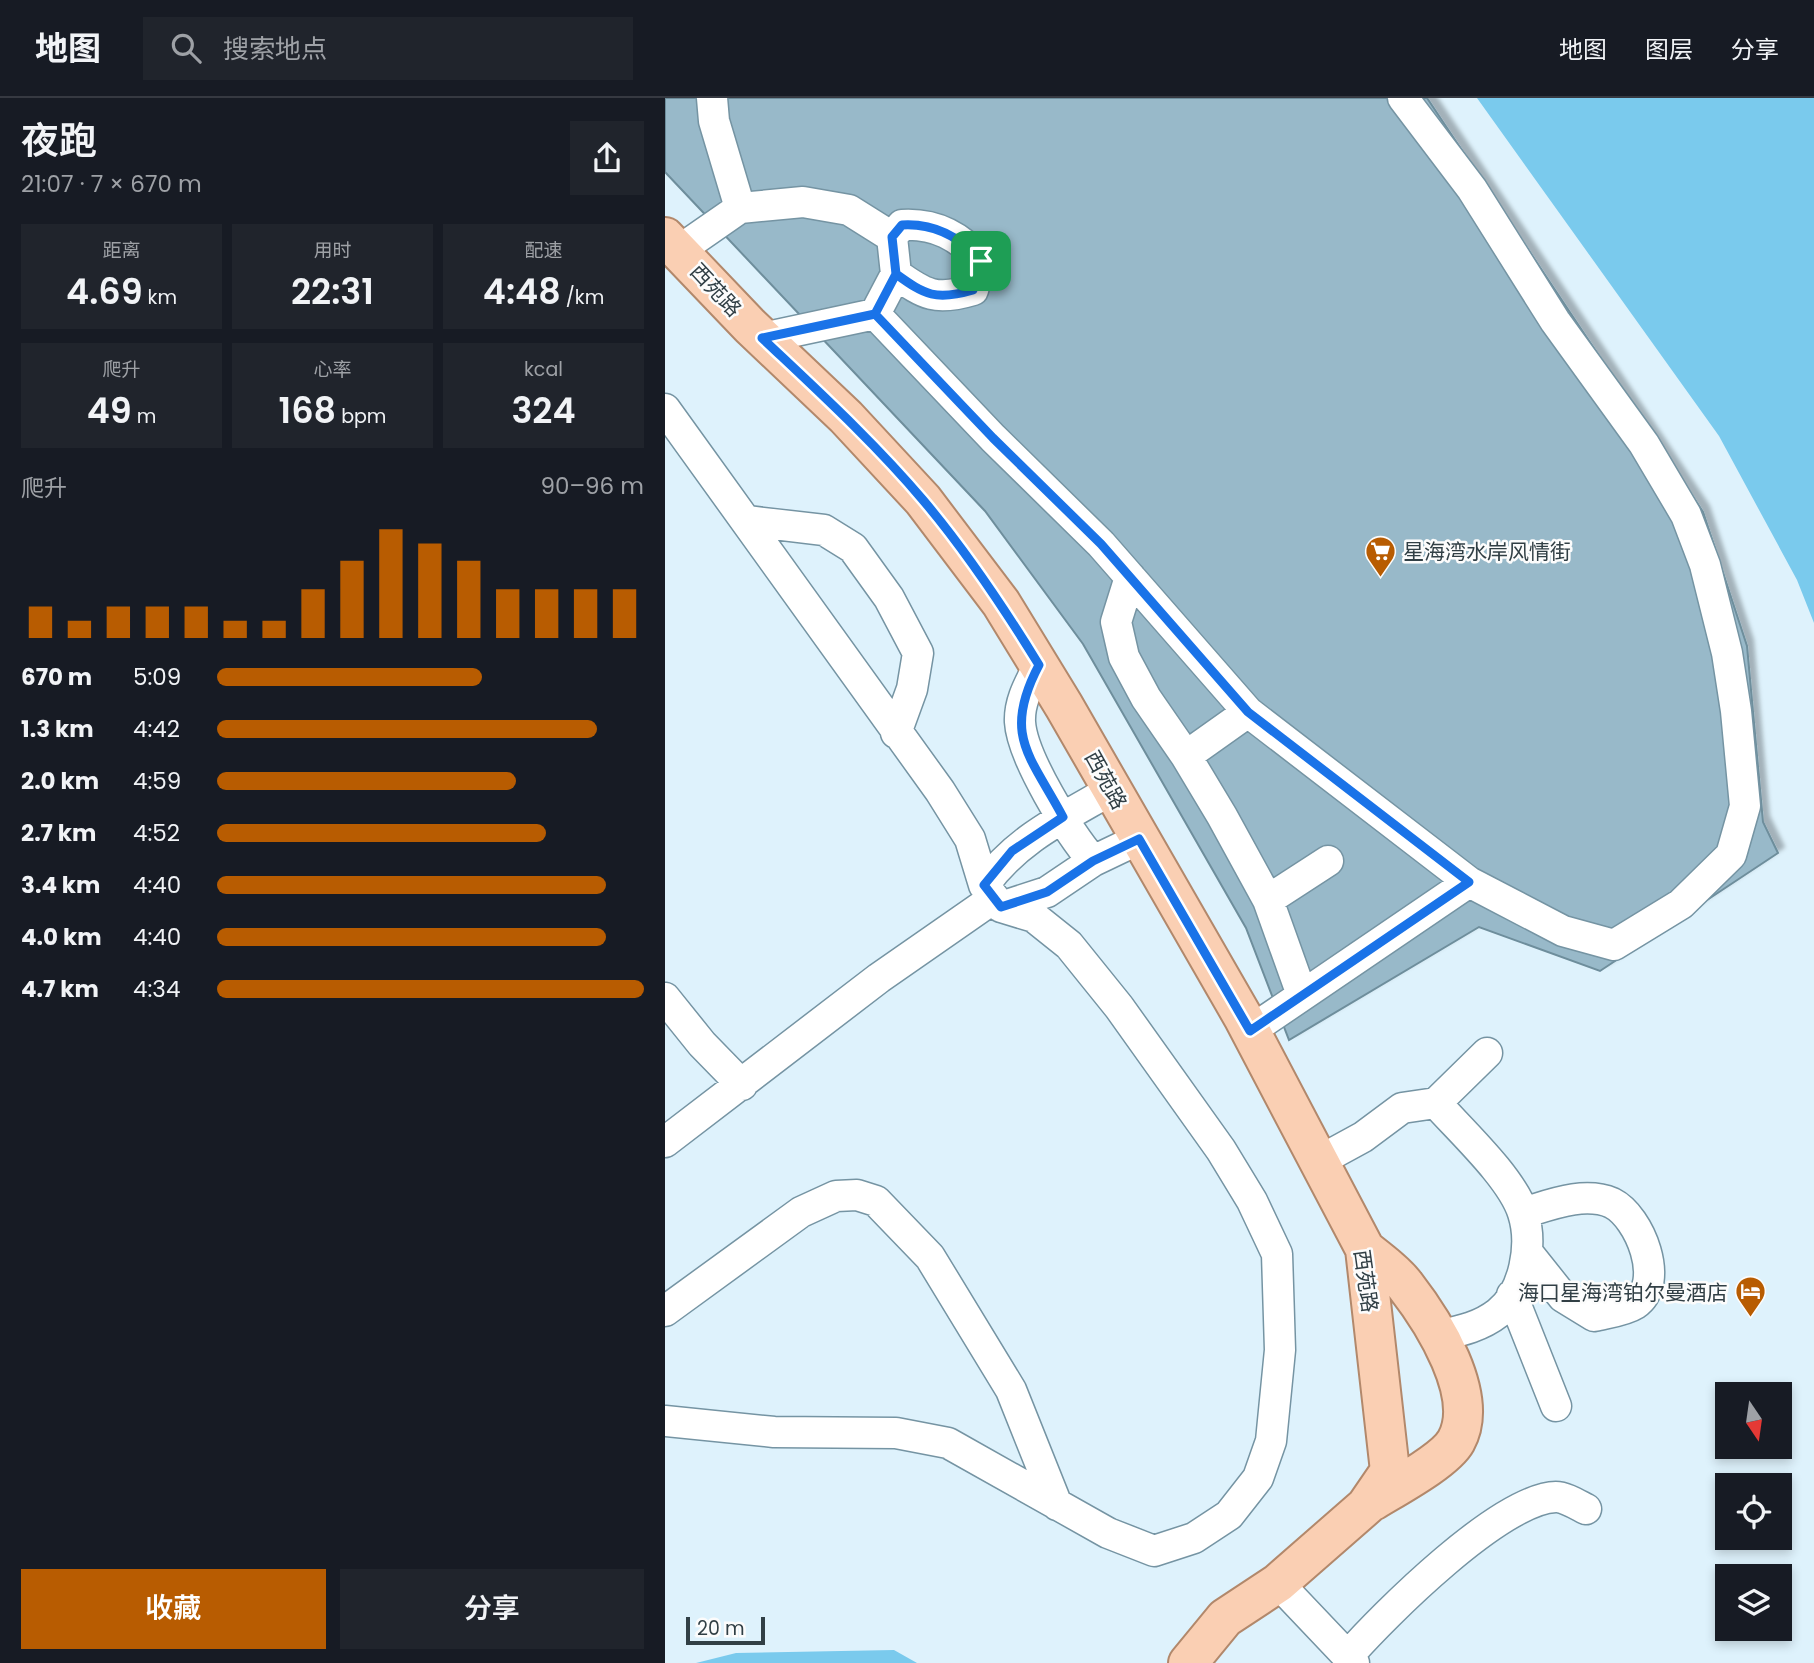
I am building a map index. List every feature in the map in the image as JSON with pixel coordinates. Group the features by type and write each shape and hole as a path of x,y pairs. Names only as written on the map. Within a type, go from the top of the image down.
{"main road":[{"name":"西苑路","path":"672,244 762,338 846,418 923,500 1001,603 1250,1031 1365,1249 1390,1471 1366,1506 1278,1583 1225,1618 1188,1663"},
{"path":"1365,1249 1404,1283 1438,1336 1457,1374 1465,1413 1456,1443 1425,1469 1366,1506"}],"street":[{"path":"712,98 714,121 740,208"},
{"path":"875,314 1130,577 1248,712 1469,882 1563,931 1614,945 1681,904 1731,855 1745,806 1736,711 1727,653 1705,565 1686,515 1644,444 1555,321 1472,189 1403,98"},
{"path":"672,244 740,208 803,202 849,210 892,237"},
{"path":"875,314 896,274 892,237 902,225 921,224 963,241 981,261 973,290 957,295 925,295 896,274"},
{"path":"762,338 875,314"},
{"path":"665,409 940,791 970,839 993,897 1034,917 1069,945 1119,1007 1221,1150 1252,1201 1277,1254 1280,1350 1271,1441 1258,1478 1229,1515 1194,1538 1154,1551 1108,1533 948,1443 896,1433 774,1432 665,1422"},
{"path":"747,521 824,530 853,548 889,598 918,653 912,689 896,733"},
{"path":"1130,577 1115,622 1123,657 1146,698 1186,756 1268,900 1302,995"},
{"path":"1039,665 1024,694 1020,719 1023,740 1031,761 1063,817 1093,861"},
{"path":"1186,756 1248,712"},
{"path":"993,897 1012,851 1063,817 1111,790"},
{"path":"665,1142 742,1086 880,978 993,897 1047,892 1093,861 1139,839"},
{"path":"1268,900 1328,861"},
{"path":"1250,1031 1469,882"},
{"path":"665,998 702,1044 742,1086"},
{"path":"1319,1161 1363,1138 1402,1108 1436,1103 1487,1053"},
{"path":"1436,1103 1500,1174 1523,1213 1528,1253 1512,1295 1500,1312 1479,1324 1438,1336"},
{"path":"665,1311 801,1212 836,1196 857,1195 876,1201 930,1257 1011,1390 1057,1505"},
{"path":"1523,1213 1579,1198 1613,1203 1631,1222 1648,1250 1648,1286 1636,1304 1594,1316 1563,1297 1528,1253"},
{"path":"1512,1295 1556,1406"},
{"path":"1278,1583 1351,1660 1380,1621 1471,1539 1538,1502 1558,1497 1586,1509"}],"water":[{"path":"1477,98 1814,98 1814,623 1797,580 1719,436"},
{"path":"894,1650 917,1663 696,1663 736,1653"}],"building":[{"name":"星海湾水岸风情街","path":"665,98 1427,98 1703,512 1747,646 1763,822 1778,853 1600,971 1479,927 1289,1040 1246,928 1083,644 985,511 665,172"}],"place":[{"name":"星海湾水岸风情街","path":"1380,578"},
{"name":"海口星海湾铂尔曼酒店","path":"1751,1319"}],"route":[{"path":"981,261 963,241 940,230 921,224 902,225 892,237 896,274 875,314 993,438 1101,544 1248,712 1469,882 1250,1031 1139,839 1093,861 1047,892 1027,900 1001,907 984,885 1012,851 1030,836 1063,817 1031,761 1023,740 1020,719 1024,694 1039,665 1001,603 923,500 846,418 762,338 875,314 896,274 925,295 957,295 973,290 981,261"}]}
